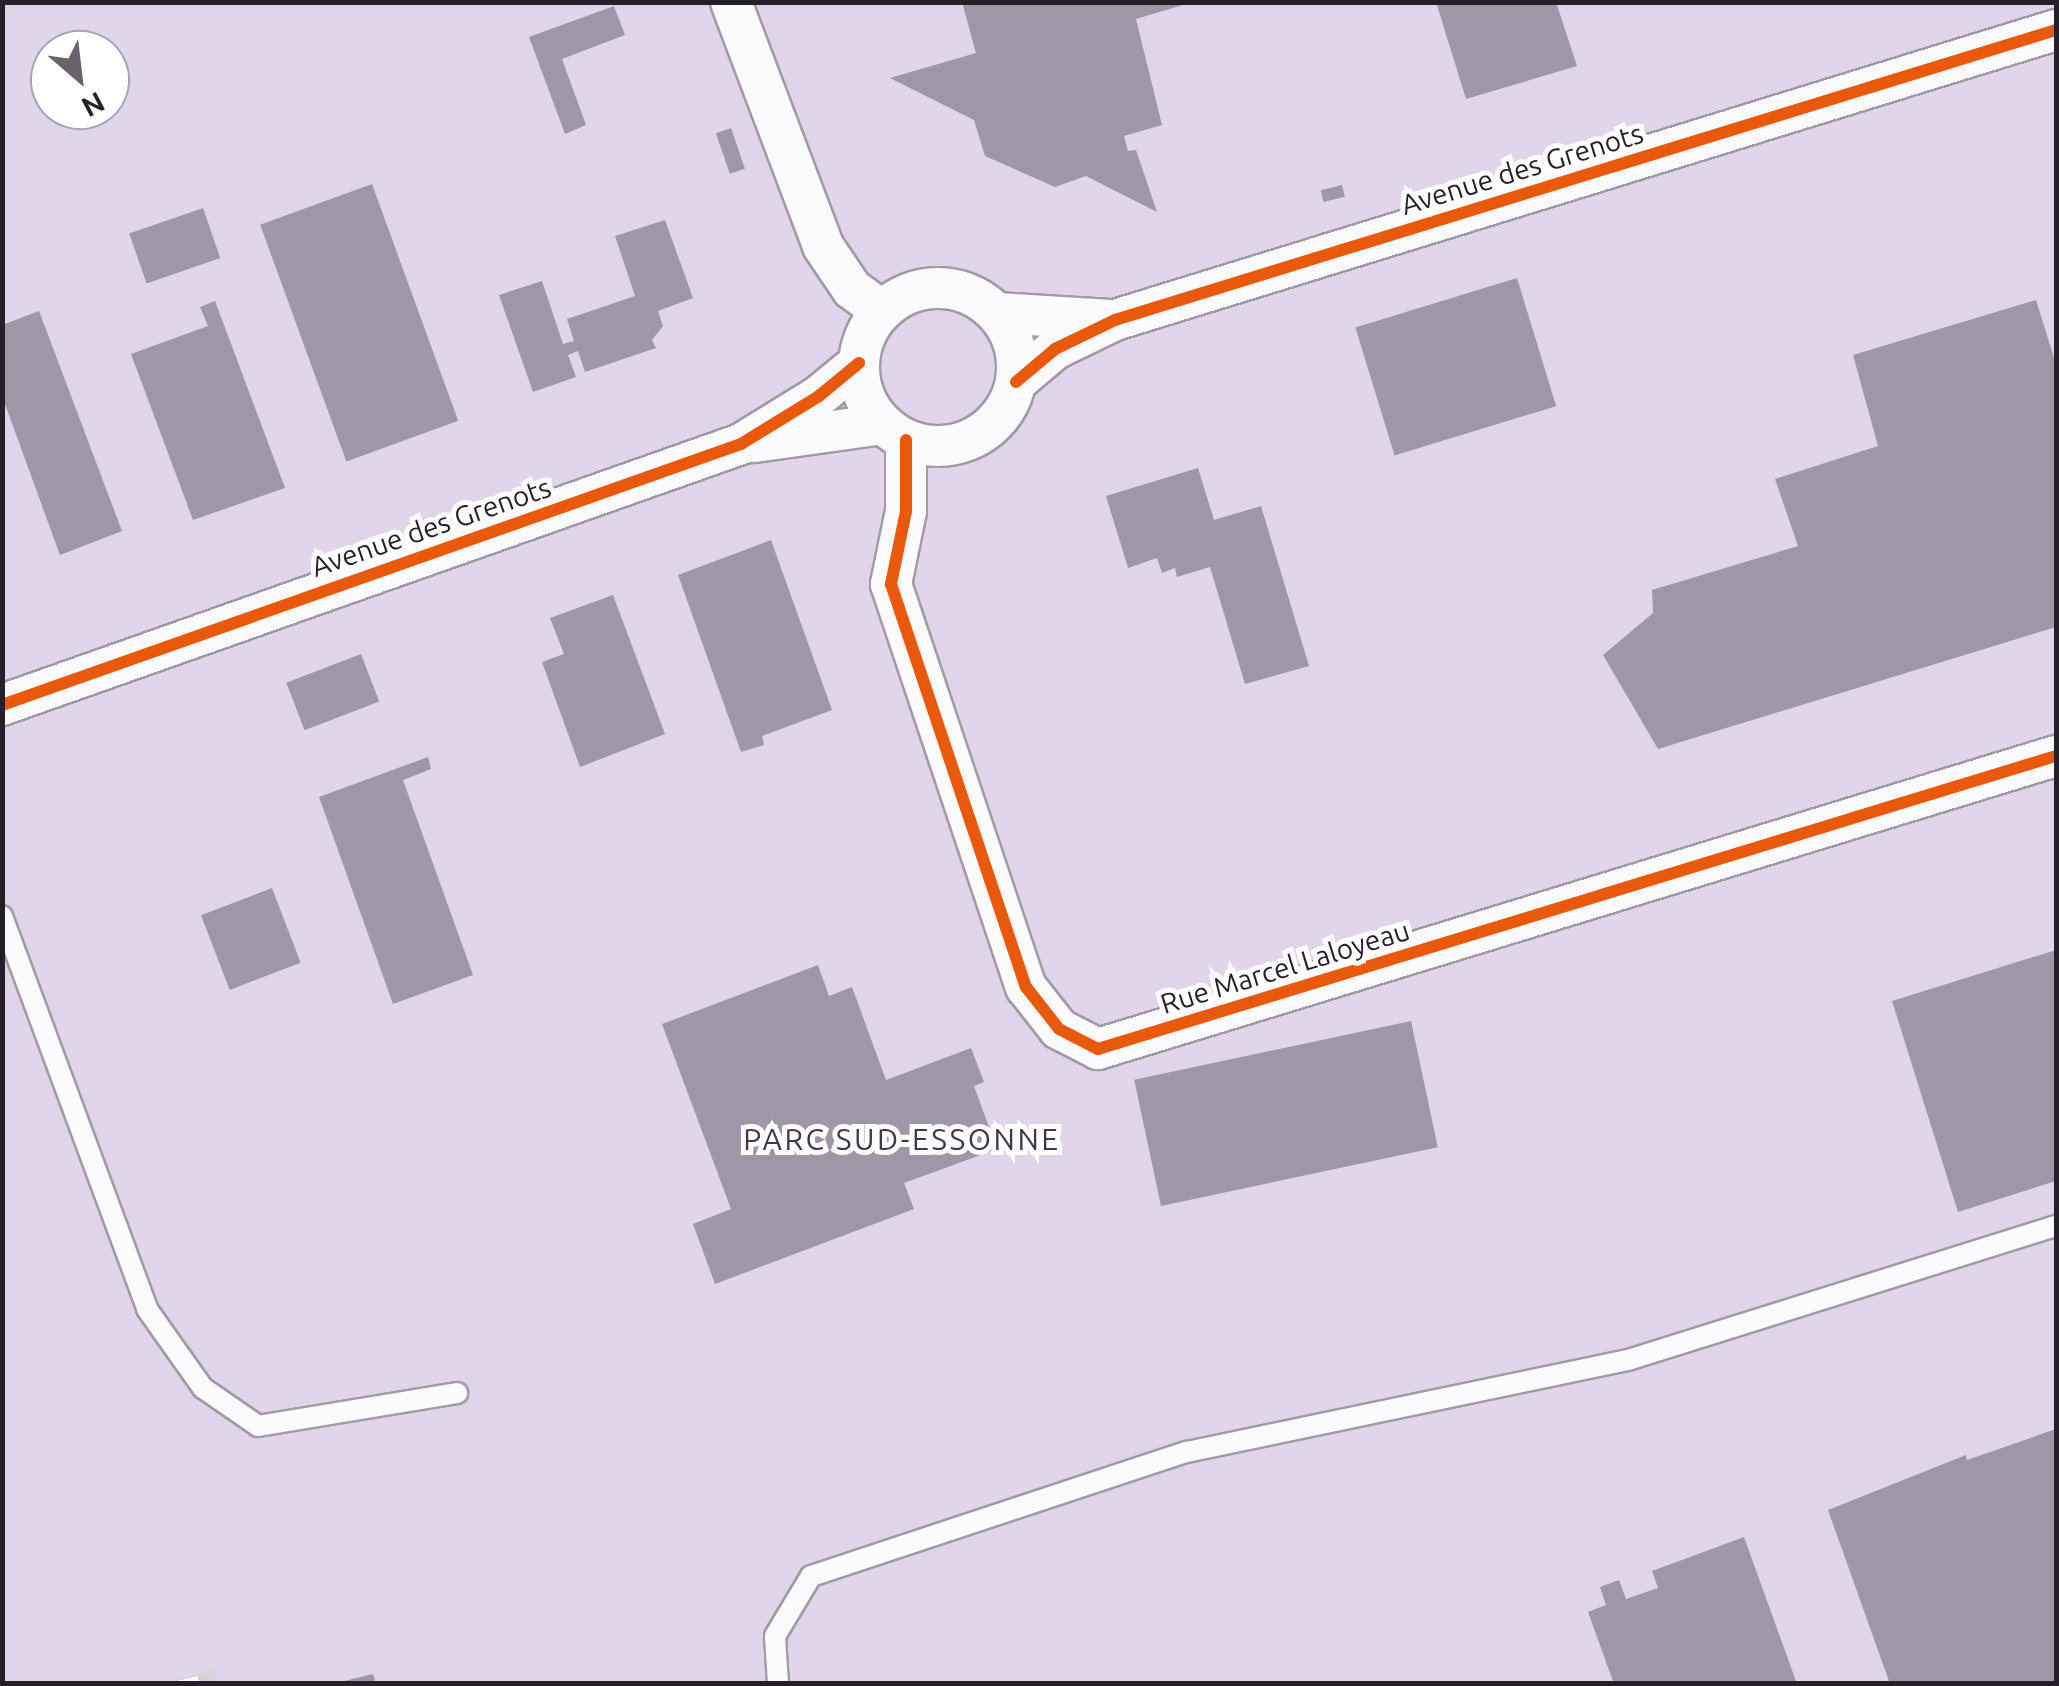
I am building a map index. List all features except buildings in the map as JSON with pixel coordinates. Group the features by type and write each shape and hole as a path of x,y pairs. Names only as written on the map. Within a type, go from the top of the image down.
{"street":[{"path":"731,2 822,246 852,289 882,311"},
{"name":"Avenue des Grenots","path":"1016,382 1054,349 1115,320 2056,30"},
{"path":"906,511 968,440 991,426 1016,382 1016,354 996,313 948,288 921,290 882,311 865,334 858,363 862,390 894,432 933,446 968,440"},
{"name":"Avenue des Grenots","path":"996,313 1115,320"},
{"name":"Avenue des Grenots","path":"2,705 741,444 819,396 858,363"},
{"name":"Avenue des Grenots","path":"741,444 894,432"},
{"name":"Rue Marcel Laloyeau","path":"894,432 906,511 891,584 1026,987 1058,1029 1098,1049 2056,756"}],"lane":[{"path":"2,916 147,1309 203,1388 258,1426 458,1393"},
{"path":"778,1684 775,1636 811,1576 1186,1452 1628,1360 2056,1226"}],"shaded area":[{"path":"3,3 2056,3 2056,1683 3,1683"}],"railway":[{"path":"177,1684 216,1675"}],"cycle path":[{"path":"1016,382 1055,349 1115,320 2056,30"},
{"path":"2,705 741,444 819,396 859,363"},
{"path":"906,440 906,511 891,584 1026,987 1059,1029 1098,1049 2056,756"}],"district":[{"name":"PARC SUD-ESSONNE","path":"902,1139"}]}
